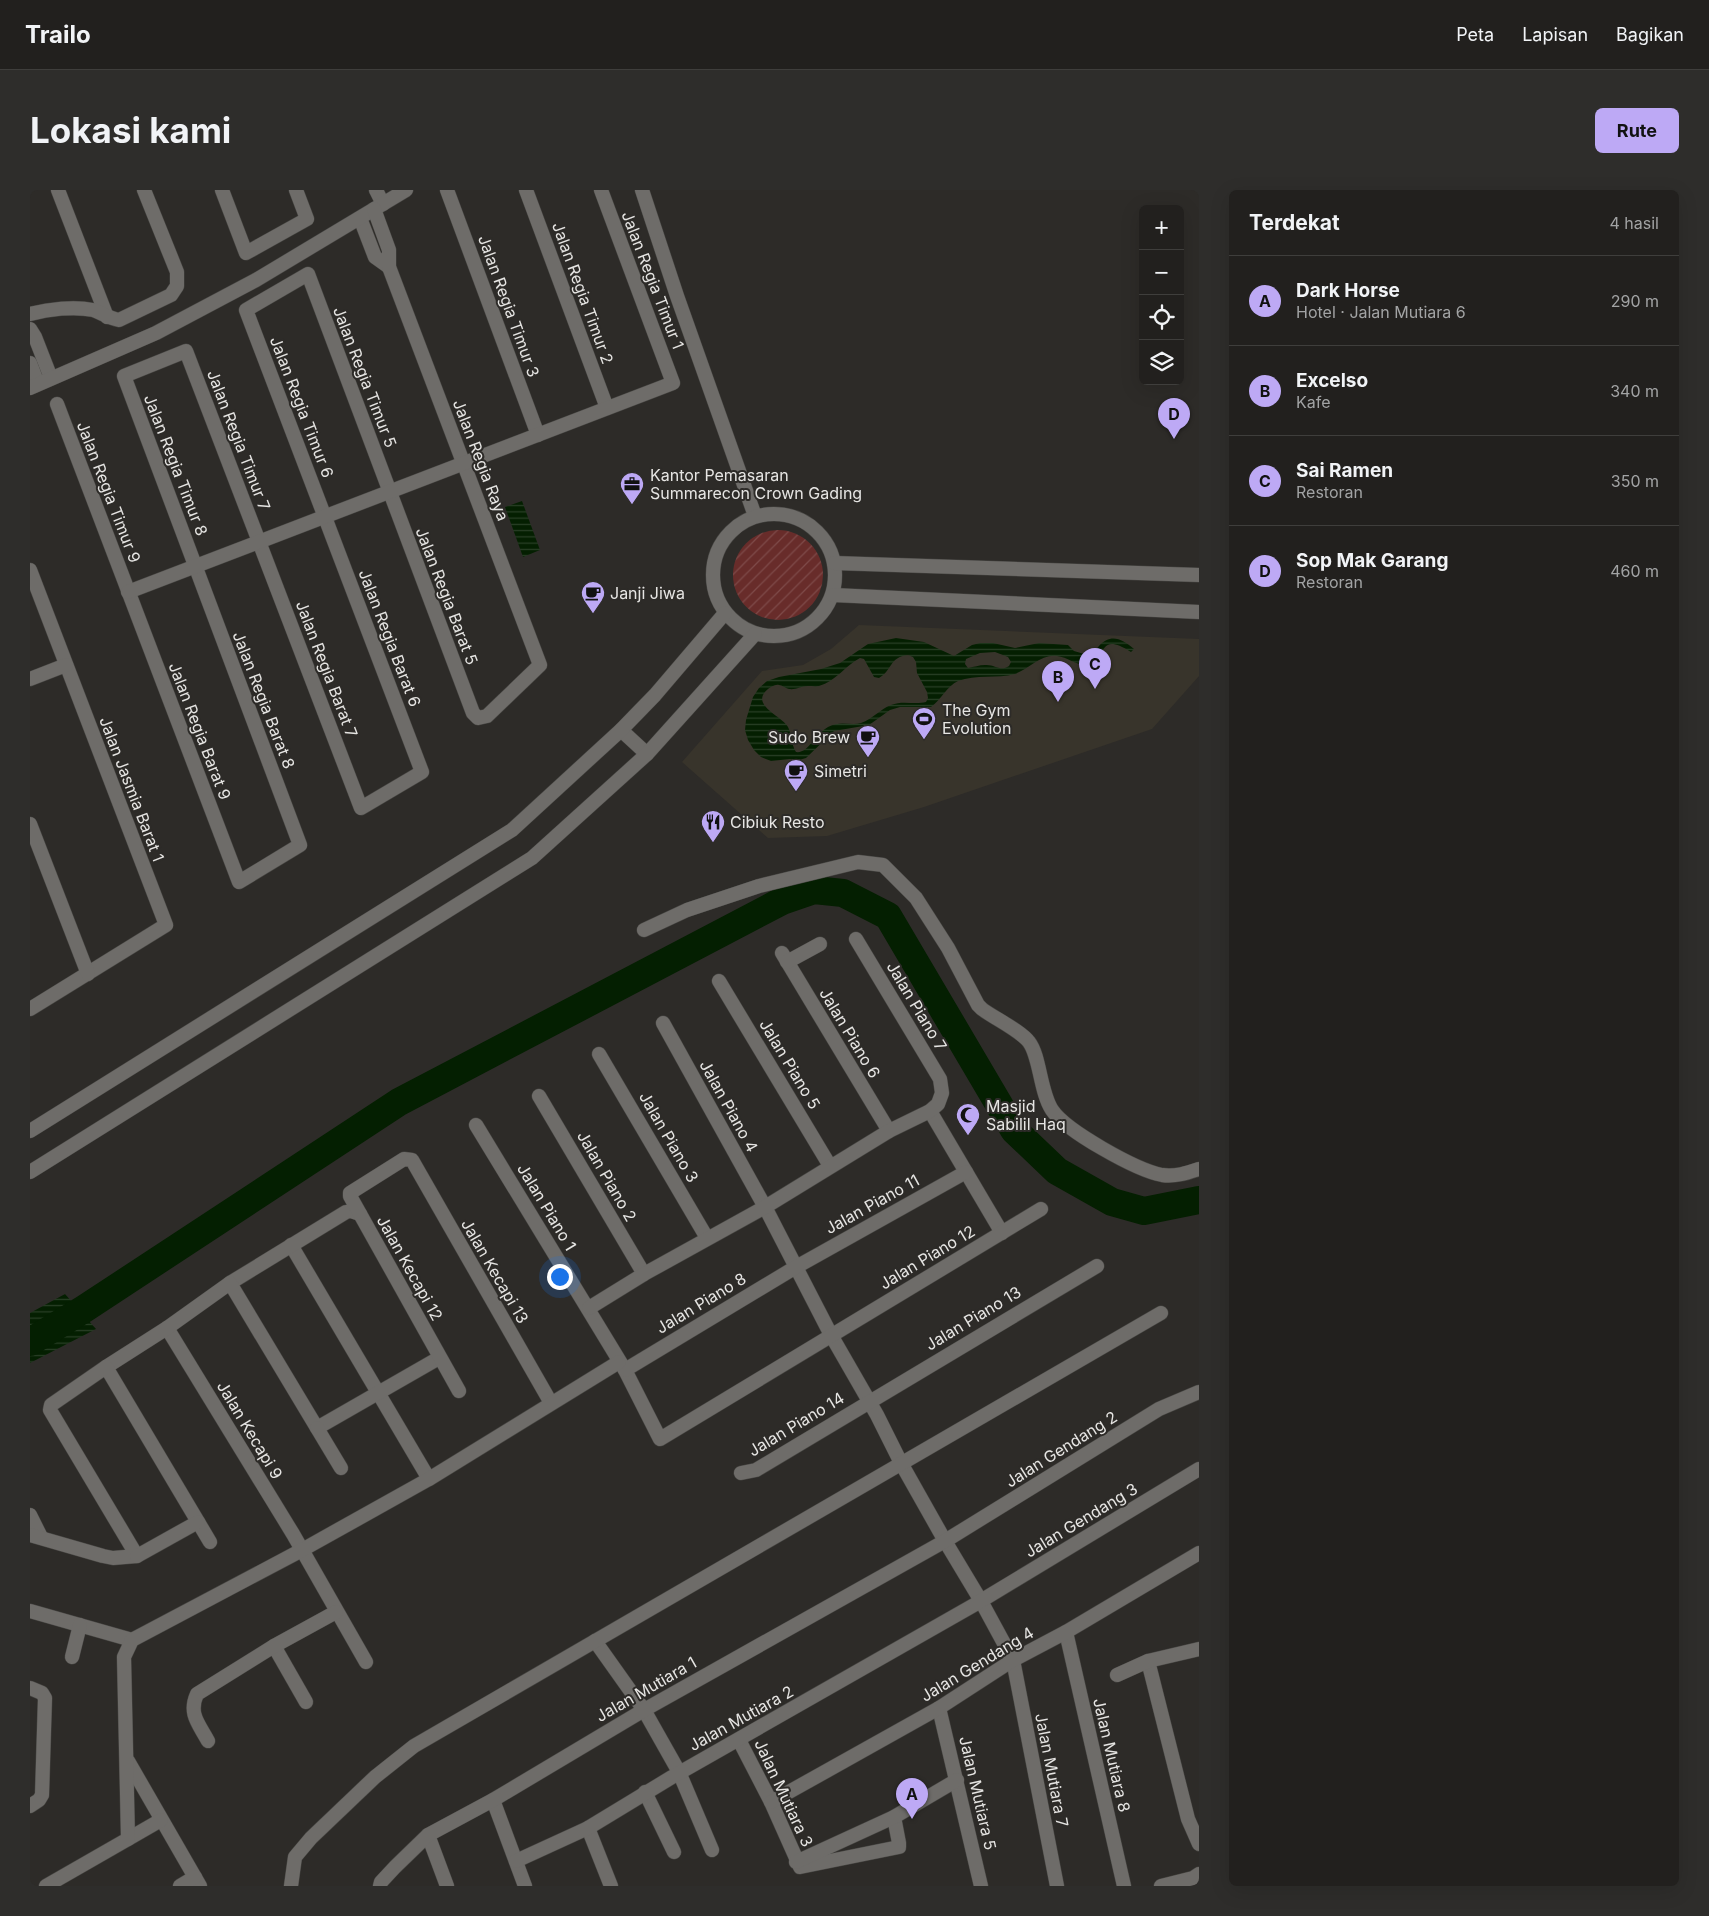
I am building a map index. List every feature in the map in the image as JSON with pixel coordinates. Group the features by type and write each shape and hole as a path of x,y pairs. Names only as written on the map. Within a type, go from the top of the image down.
{"street":[{"path":"58,190 107,317"},
{"path":"30,314 45,310 80,308 94,310 118,320 171,295 177,286 177,272 144,190"},
{"path":"222,190 246,253 307,219 296,190"},
{"name":"Jalan Regia Raya","path":"376,190 389,250 389,267 540,665 487,716 478,718 472,713"},
{"name":"Jalan Regia Timur 3","path":"447,190 538,435"},
{"name":"Jalan Regia Timur 2","path":"526,190 607,408"},
{"name":"Jalan Regia Timur 1","path":"600,190 673,383 607,408"},
{"path":"642,190 677,296 755,516"},
{"path":"30,363 34,386 156,333 256,280 379,207 398,192"},
{"name":"Jalan Regia Raya","path":"360,218 375,257 389,267"},
{"name":"Jalan Regia Timur 5","path":"246,310 308,274 390,492"},
{"name":"Jalan Regia Timur 6","path":"246,310 325,517"},
{"path":"30,329 51,378"},
{"name":"Jalan Regia Timur 7","path":"124,376 186,351 259,542"},
{"name":"Jalan Regia Timur 8","path":"124,376 196,566"},
{"name":"Jalan Regia Timur 9","path":"56,404 128,592"},
{"path":"128,592 607,408"},
{"name":"Jalan Regia Barat 5","path":"390,492 472,713"},
{"path":"775,513 796,517 813,527 827,543 834,563 836,579 833,595 821,616 802,630 779,636 755,634 739,626 725,613 716,596 713,576 715,557 724,539 738,525 755,516 775,513"},
{"name":"Jalan Regia Barat 6","path":"325,517 422,772 361,808"},
{"name":"Jalan Regia Barat 7","path":"259,542 361,808"},
{"path":"834,563 1199,575"},
{"name":"Jalan Regia Barat 8","path":"196,566 300,845 239,882"},
{"name":"Jalan Jasmia Barat 1","path":"30,570 166,926 88,974"},
{"name":"Jalan Regia Barat 9","path":"128,592 239,882"},
{"path":"833,595 1199,612"},
{"path":"30,1131 512,830 621,730 655,696 725,613"},
{"path":"30,1172 532,858 647,754 755,634"},
{"path":"30,678 66,664"},
{"path":"621,730 647,754"},
{"path":"30,824 88,974 30,1009"},
{"path":"644,930 687,910 759,886 858,862 883,865 916,898 948,948 978,1005 1028,1040 1034,1050 1042,1086 1052,1111 1070,1128 1114,1156 1161,1175 1176,1176 1199,1169"},
{"name":"Jalan Piano 7","path":"856,939 940,1079 942,1093 938,1104 930,1111"},
{"name":"Jalan Piano 6","path":"820,944 784,958 889,1131"},
{"name":"Jalan Piano 5","path":"719,981 830,1166"},
{"name":"Jalan Piano 4","path":"662,1023 765,1207 831,1335 894,1448"},
{"name":"Jalan Piano 3","path":"599,1054 708,1238"},
{"name":"Jalan Piano 2","path":"539,1096 644,1274"},
{"path":"589,1308 644,1274 765,1207 889,1131 930,1111 1002,1233"},
{"name":"Jalan Piano 1","path":"476,1125 589,1308 622,1366"},
{"name":"Jalan Kecapi 13","path":"360,1214 350,1193 407,1159 412,1160 551,1403"},
{"name":"Jalan Piano 11","path":"796,1267 966,1172"},
{"name":"Jalan Piano 12","path":"622,1366 660,1439 1041,1210"},
{"name":"Jalan Kecapi 12","path":"137,1556 50,1410 51,1405 167,1328 230,1283 346,1212 356,1211 360,1214 459,1391"},
{"path":"291,1245 429,1479"},
{"name":"Jalan Piano 13","path":"868,1401 1097,1266"},
{"name":"Jalan Piano 8","path":"132,1640 302,1550 429,1479 551,1403 622,1366 796,1267"},
{"path":"230,1283 341,1468"},
{"path":"291,1886 295,1857 311,1838 375,1778 414,1746 1161,1313"},
{"name":"Jalan Kecapi 9","path":"167,1328 302,1550 366,1662"},
{"path":"317,1428 439,1358"},
{"path":"106,1367 210,1542"},
{"name":"Jalan Gendang 2","path":"945,1541 1159,1409 1199,1392"},
{"name":"Jalan Piano 14","path":"741,1473 756,1470 868,1401"},
{"name":"Jalan Mutiara 7","path":"894,1448 945,1541 982,1601 1013,1660 1057,1886"},
{"name":"Jalan Gendang 3","path":"982,1601 1199,1469"},
{"path":"30,1515 36,1536 113,1558 137,1556 198,1522"},
{"name":"Jalan Mutiara 1","path":"380,1886 394,1867 428,1835 493,1800 644,1710 945,1541"},
{"name":"Jalan Gendang 4","path":"771,1802 939,1708 1013,1660 1066,1632 1199,1553"},
{"name":"Jalan Mutiara 2","path":"516,1861 588,1828 679,1772 739,1740 982,1601"},
{"path":"30,1611 132,1640 124,1657 123,1686 127,1758 128,1839"},
{"path":"208,1741 194,1714 193,1704 197,1694 274,1646 336,1612"},
{"path":"72,1657 80,1625"},
{"name":"Jalan Mutiara 8","path":"1066,1632 1124,1886"},
{"path":"595,1641 644,1710 679,1772 712,1850"},
{"path":"274,1646 306,1702"},
{"path":"1117,1674 1148,1661 1199,1649"},
{"path":"1148,1661 1188,1819 1199,1844"},
{"path":"30,1688 42,1693 45,1698 42,1795 39,1800 30,1806"},
{"name":"Jalan Mutiara 5","path":"939,1708 981,1886"},
{"name":"Jalan Mutiara 3","path":"739,1740 771,1802 796,1862"},
{"path":"127,1758 197,1882 180,1886"},
{"path":"894,1816 900,1843 899,1847 802,1867 796,1862 894,1816 957,1780"},
{"path":"645,1792 674,1852"},
{"path":"493,1800 525,1886"},
{"path":"46,1886 161,1820"},
{"path":"588,1828 611,1886"},
{"path":"428,1835 446,1886"},
{"path":"1161,1886 1193,1878 1199,1874"}],"shaded area":[{"path":"522,501 540,550 523,557 505,507"},
{"path":"769,530 787,530 803,537 816,550 823,566 823,584 816,600 803,613 787,620 769,620 753,613 740,600 733,584 733,566 740,550 753,537"},
{"path":"859,625 1199,639 1199,676 1152,729 924,807 827,836 768,838 682,762 762,671 803,665 831,649"},
{"path":"896,638 924,642 954,656 972,645 980,643 993,643 1015,648 1039,643 1068,645 1074,651 1091,656 1103,642 1116,639 1125,642 1134,649 1131,652 1112,644 1103,649 1098,660 1086,665 1061,657 1051,656 1040,659 1015,674 958,681 931,707 900,707 890,710 869,725 834,731 806,758 799,760 771,761 761,757 754,750 745,730 753,697 759,688 767,681 779,677 821,669 840,663 868,644","holes":["995,652 1008,657 1011,662 1009,666 1000,668 983,665 968,668 965,664 966,659 980,653","908,655 913,657 916,662 917,673 927,692 928,698 926,702 895,704 861,723 833,725 823,730 808,747 800,752 796,752 794,749 788,727 764,705 762,700 763,695 768,689 775,685 792,689 825,684 860,658 864,659 874,677 879,678 897,658"]},
{"path":"65,1294 96,1329 30,1363 30,1313"}],"waterway":[{"path":"30,1342 84,1309 399,1102 782,901 814,890 843,893 888,916 1014,1130 1057,1171 1112,1202 1144,1211 1199,1200"}],"place":[{"name":"Sop Mak Garang","path":"1174,439"},
{"name":"Kantor Pemasaran Summarecon Crown Gading","path":"632,505"},
{"name":"Janji Jiwa","path":"593,614"},
{"name":"Sai Ramen","path":"1095,689"},
{"name":"Excelso","path":"1058,702"},
{"name":"The Gym Evolution","path":"924,740"},
{"name":"Sudo Brew","path":"868,758"},
{"name":"Simetri","path":"796,792"},
{"name":"Cibiuk Resto","path":"713,843"},
{"name":"Masjid Sabilil Haq","path":"968,1136"},
{"name":"Dark Horse","path":"912,1819"}]}
